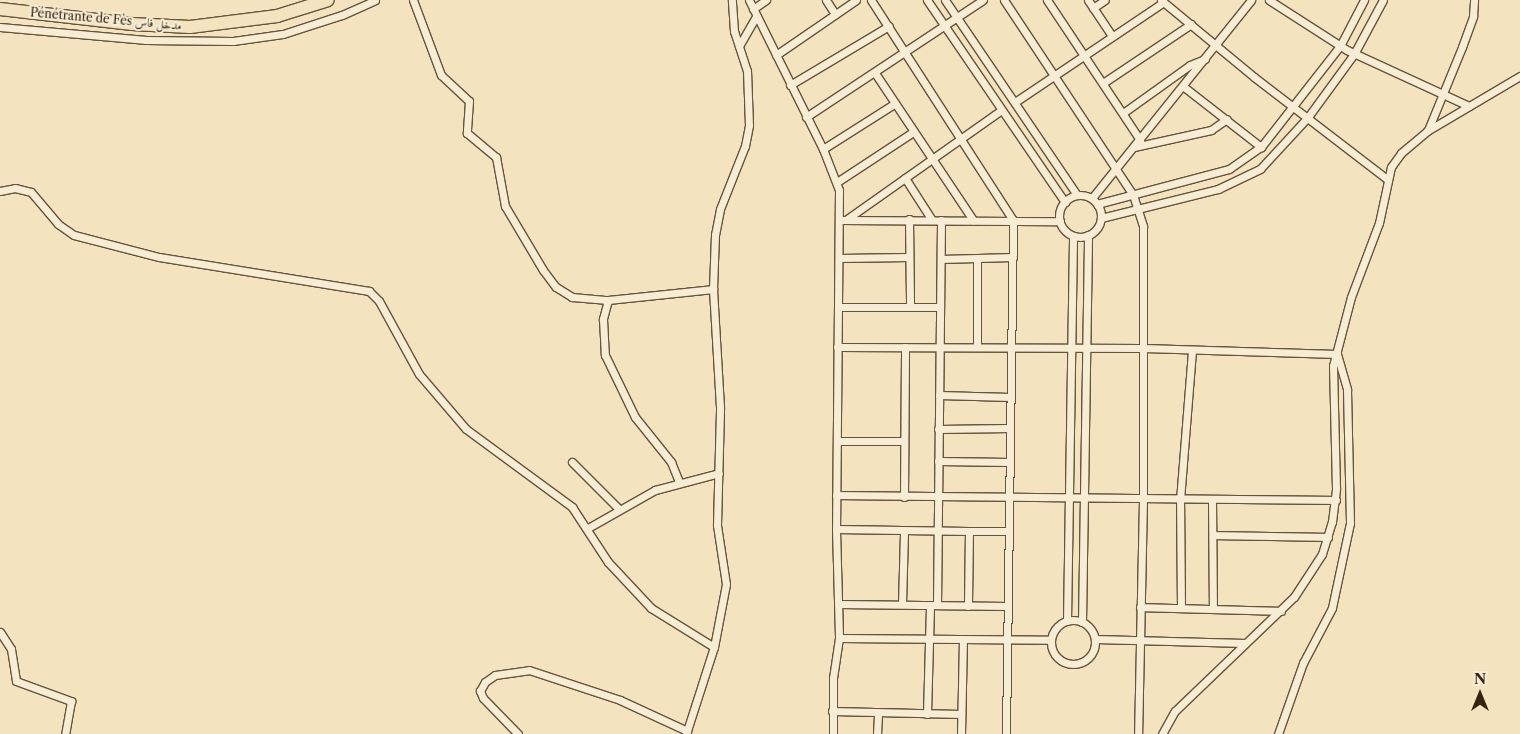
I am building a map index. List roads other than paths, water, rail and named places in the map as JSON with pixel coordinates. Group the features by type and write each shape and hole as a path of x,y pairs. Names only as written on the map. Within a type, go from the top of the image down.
{"highway":[{"name":"Pénétrante de Fès مدخل فاس","path":"0,9 132,24 190,26 277,16 328,0"}],"street":[{"path":"0,27 146,40 233,41 290,32 375,0"},
{"path":"413,0 442,75 469,100 468,133 496,157 505,206 543,270 568,295 608,300 713,289"},
{"path":"518,734 483,698 480,691 487,680 495,675 529,670 612,697 686,733 714,648 727,579 718,536 720,407 713,289 717,222 748,132 747,71 734,31 732,0"},
{"path":"748,0 823,149 837,182 844,220 839,258 836,494 839,638 832,711 833,734"},
{"path":"739,46 755,12 766,0"},
{"path":"826,0 835,14"},
{"path":"776,55 856,0"},
{"path":"871,0 1013,220 1006,734"},
{"path":"927,0 1000,111 1065,202"},
{"path":"945,0 1077,195 1094,201 1133,195 1229,169 1261,147 1291,106 1340,46 1364,0"},
{"path":"806,117 983,0"},
{"path":"1004,0 1054,74 1115,171 1133,195 1139,209 1145,239 1143,500 1138,734"},
{"path":"1047,0 1140,140"},
{"path":"1088,0 1112,36"},
{"path":"1094,8 1105,0"},
{"path":"1094,201 1115,171 1184,87 1251,0"},
{"path":"1269,0 1354,54 1442,96 1469,106"},
{"path":"1101,218 1218,189 1246,177 1268,161 1308,117 1354,54 1383,0"},
{"path":"1428,131 1473,16 1474,0"},
{"path":"1015,102 1054,74 1085,56 1162,1 1291,106 1308,117 1387,180"},
{"path":"1103,83 1191,24"},
{"path":"790,85 889,26"},
{"path":"1123,114 1190,65 1205,59"},
{"path":"875,73 973,220"},
{"path":"1162,734 1175,711 1281,611 1302,586 1328,537 1336,500 1332,376 1351,297 1379,222 1387,180 1400,153 1428,131 1520,76"},
{"path":"1184,87 1261,147"},
{"path":"823,149 894,104"},
{"path":"844,220 1000,111"},
{"path":"1134,147 1211,130 1227,119"},
{"path":"837,182 913,132"},
{"path":"905,178 932,220"},
{"path":"0,191 15,188 31,192 58,224 74,235 159,257 369,291 404,342 419,374 466,429 496,453 564,498 588,528 608,562 651,608 714,648"},
{"path":"1077,195 1065,202 1060,222 1065,230 1074,236 1088,235 1094,232 1101,218 1094,201"},
{"path":"844,220 909,219 1060,222"},
{"path":"909,219 910,306"},
{"path":"927,714 937,531 941,220"},
{"path":"1082,622 1084,348 1088,235"},
{"path":"1067,621 1067,499 1074,236"},
{"path":"839,258 910,257"},
{"path":"941,259 1013,257"},
{"path":"977,259 977,347"},
{"path":"608,300 603,318 605,355 635,417 671,462 679,482"},
{"path":"838,306 940,307"},
{"path":"838,347 1144,348 1337,354"},
{"path":"904,497 906,347"},
{"path":"1180,608 1180,500 1192,350"},
{"path":"1278,734 1303,663 1332,608 1350,523 1347,390 1337,354"},
{"path":"938,396 1010,397"},
{"path":"938,429 1010,428"},
{"path":"837,441 904,442"},
{"path":"938,461 1010,462"},
{"path":"572,462 618,508"},
{"path":"588,528 618,508 679,482 718,473"},
{"path":"836,494 904,497 1143,500 1336,500"},
{"path":"1212,500 1213,608"},
{"path":"836,530 1009,532"},
{"path":"902,604 904,531"},
{"path":"968,606 969,531"},
{"path":"1213,535 1328,537"},
{"path":"838,604 1008,606"},
{"path":"1140,607 1281,611"},
{"path":"1067,621 1082,622 1088,626 1095,639 1088,658 1074,663 1056,654 1051,640 1054,630 1067,621"},
{"path":"0,632 11,649 16,680 71,701 65,734"},
{"path":"839,638 1051,640"},
{"path":"1095,639 1245,643"},
{"path":"962,734 963,640"},
{"path":"832,711 961,714"},
{"path":"877,734 878,713"}]}
